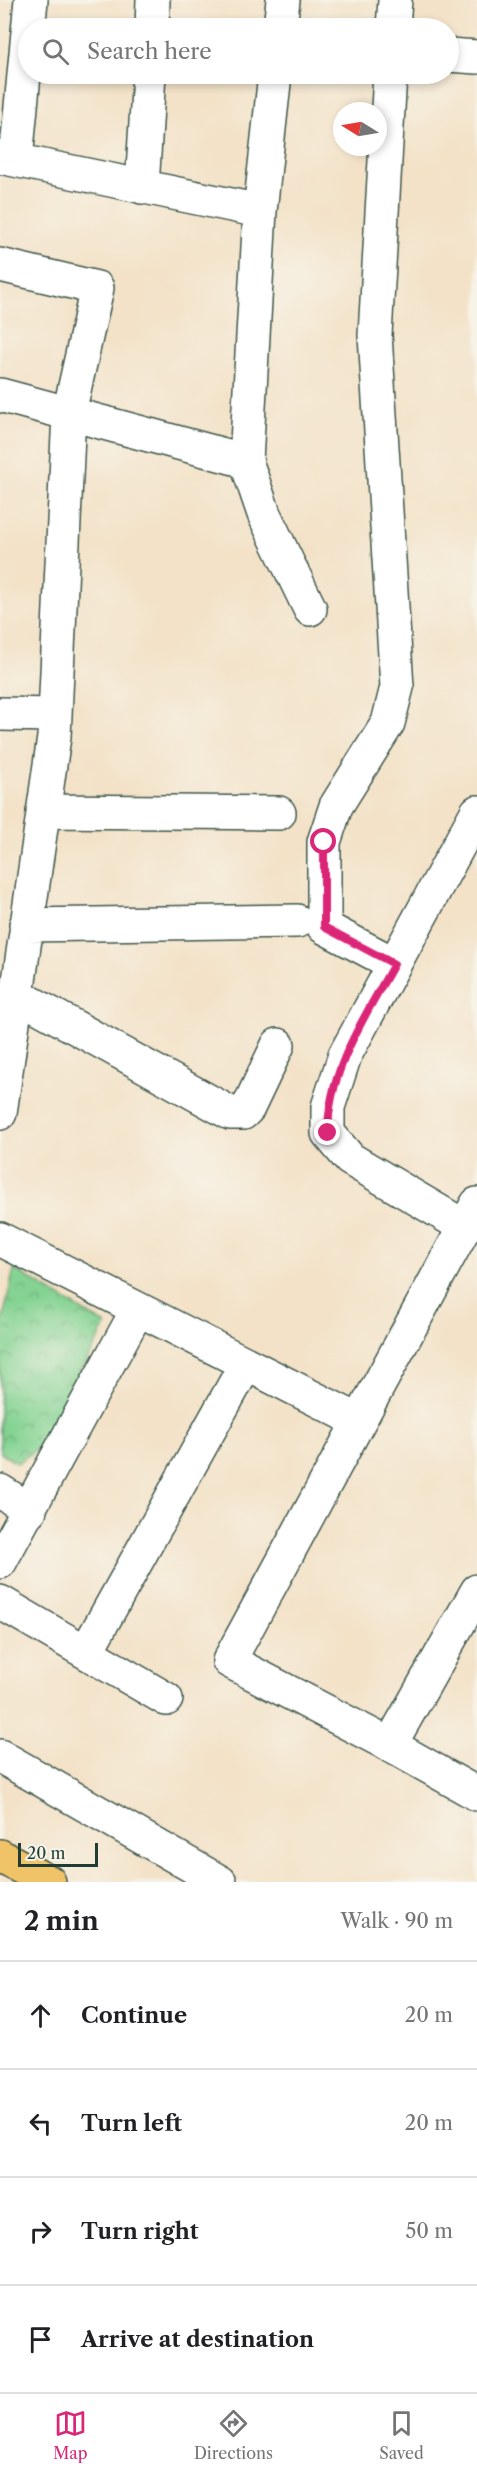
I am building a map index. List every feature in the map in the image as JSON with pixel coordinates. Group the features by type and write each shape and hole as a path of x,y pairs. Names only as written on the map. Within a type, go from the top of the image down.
{"main road":[{"path":"0,1856 49,1882"}],"street":[{"path":"28,18 31,0"},
{"path":"152,18 153,0"},
{"path":"281,18 283,0"},
{"path":"394,18 395,0"},
{"path":"459,56 477,57"},
{"path":"19,84 8,158 260,211"},
{"path":"142,187 148,84"},
{"path":"274,84 260,211 246,461 264,514 309,609"},
{"path":"389,84 375,335 396,687 388,723 336,806 324,842 324,927 394,964"},
{"path":"0,265 97,288 69,413 54,737 43,811 16,944 17,995 0,1113"},
{"path":"0,395 246,461"},
{"path":"0,714 55,715"},
{"path":"43,811 279,813"},
{"path":"477,812 345,1055 328,1107 328,1133 350,1160 471,1216 229,1661 390,1745 477,1794"},
{"path":"16,944 297,921"},
{"path":"17,995 230,1113 243,1113 248,1108 278,1045"},
{"path":"0,1239 359,1421"},
{"path":"0,1562 138,1309"},
{"path":"86,1652 246,1364"},
{"path":"0,1491 30,1510"},
{"path":"390,1745 477,1591"},
{"path":"0,1602 166,1699"},
{"path":"0,1756 220,1882"}],"green space":[{"path":"14,1269 106,1325 41,1446 17,1463 0,1453 0,1332"}],"route":[{"path":"324,842 324,927 394,964 345,1055 328,1107 328,1133"}]}
